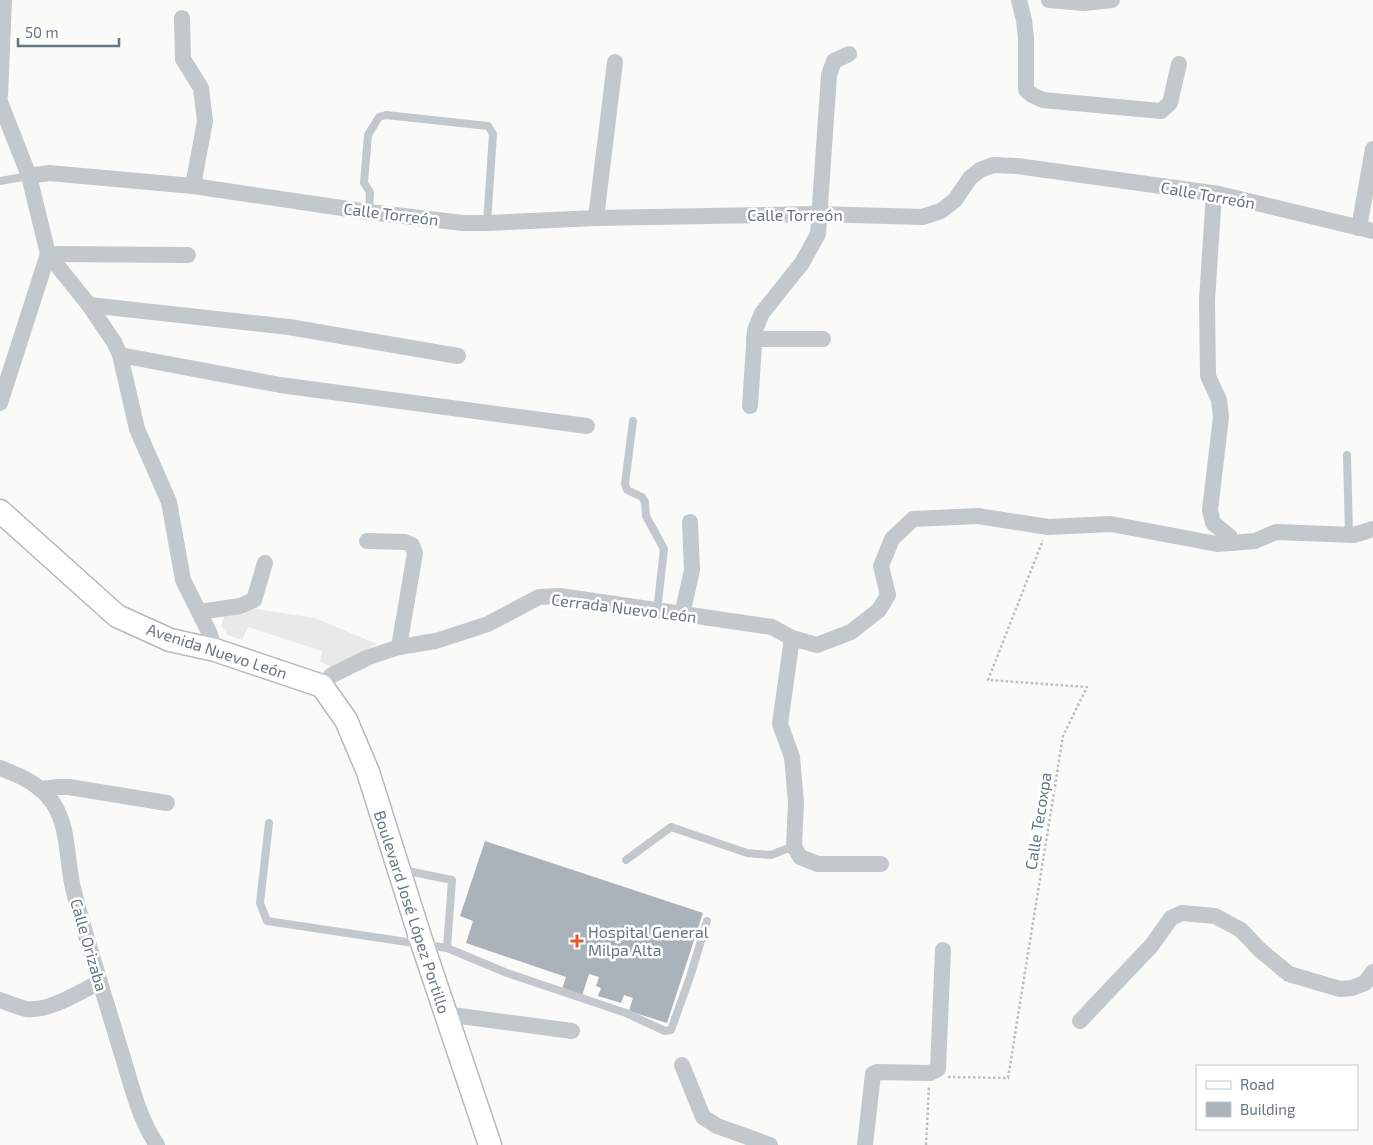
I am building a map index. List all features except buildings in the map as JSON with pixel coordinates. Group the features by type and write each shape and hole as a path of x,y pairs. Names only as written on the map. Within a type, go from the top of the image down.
{"main road":[{"name":"Avenida Nuevo León","path":"1,509 32,541 117,616 170,640 215,650 322,686"},
{"name":"Boulevard José López Portillo","path":"322,686 346,720 368,772 445,1014 490,1145"}],"street":[{"path":"0,96 4,0"},
{"path":"1019,0 1026,38 1026,90 1043,100 1161,111 1170,103 1179,64"},
{"path":"1049,0 1084,3 1112,0"},
{"path":"182,18 183,59 201,88 205,121 193,186"},
{"path":"750,406 754,330 762,313 802,263 818,234 829,75 834,61 849,54"},
{"path":"596,218 615,62"},
{"path":"0,102 29,176 48,254 89,305 114,342 120,355 137,429 169,502 184,580 209,632 215,650"},
{"path":"1366,229 1373,149"},
{"name":"Calle Torreón","path":"29,176 49,173 193,186 369,212 463,223 596,218 819,214 922,217 941,211 955,200 970,178 980,170 993,165 1017,166 1214,194 1366,229"},
{"path":"1214,194 1207,300 1208,376 1219,400 1221,417 1210,510 1213,523 1230,537 1233,543"},
{"path":"48,254 188,255"},
{"path":"0,403 48,254"},
{"path":"89,305 289,327 458,356"},
{"path":"754,339 822,339"},
{"path":"120,355 280,385 587,426"},
{"name":"Cerrada Nuevo León","path":"322,686 332,675 369,657 399,647 436,641 488,624 539,597 560,596 772,628 792,638 818,645 851,632 879,610 888,594 881,566 892,539 913,519 978,516 1048,527 1111,524 1217,544 1255,541 1276,532 1349,534 1373,529"},
{"path":"682,615 692,570 690,522"},
{"path":"366,541 405,542 412,545 415,553 399,647"},
{"path":"199,612 240,606 254,600 265,563"},
{"path":"792,638 780,724 792,757 796,802 794,846 800,857 818,864 881,864"},
{"name":"Calle Orizaba","path":"0,768 29,780 40,789 53,803 60,818 73,890 100,982 135,1096 150,1134 157,1145"},
{"path":"40,789 59,786 167,803"},
{"path":"1080,1021 1152,945 1172,918 1182,913 1216,916 1241,930 1260,950 1289,974 1340,989 1352,988 1365,983 1373,972"},
{"path":"866,1145 873,1074 877,1072 930,1073 938,1069 943,950"},
{"path":"0,1000 26,1009 39,1008 52,1005 100,982"},
{"path":"445,1014 572,1031"},
{"path":"682,1065 703,1117 717,1126 770,1145"}],"lane":[{"path":"369,212 370,192 364,183 368,134 378,117 386,115 488,126 493,134 488,222"},
{"path":"0,181 29,176"},
{"path":"633,420 625,484 627,490 642,497 645,502 646,516 664,549 657,611"},
{"path":"1348,455 1349,534"},
{"path":"269,822 260,903 267,922 447,948 507,973 626,1012 666,1031 670,1030 690,977 706,921"},
{"path":"626,860 671,827 747,853 771,855 794,846"},
{"path":"398,869 452,880 447,948"}],"path":[{"name":"Calle Tecoxpa","path":"939,1077 1008,1078 1063,736 1087,687 988,680 1048,527"},
{"path":"926,1145 929,1077"}],"shaded area":[{"path":"256,609 315,618 377,644 334,668 320,662 322,651 248,627 242,640 228,635 221,626 226,611"}],"place":[{"name":"Hospital General Milpa Alta","path":"577,941"}]}
